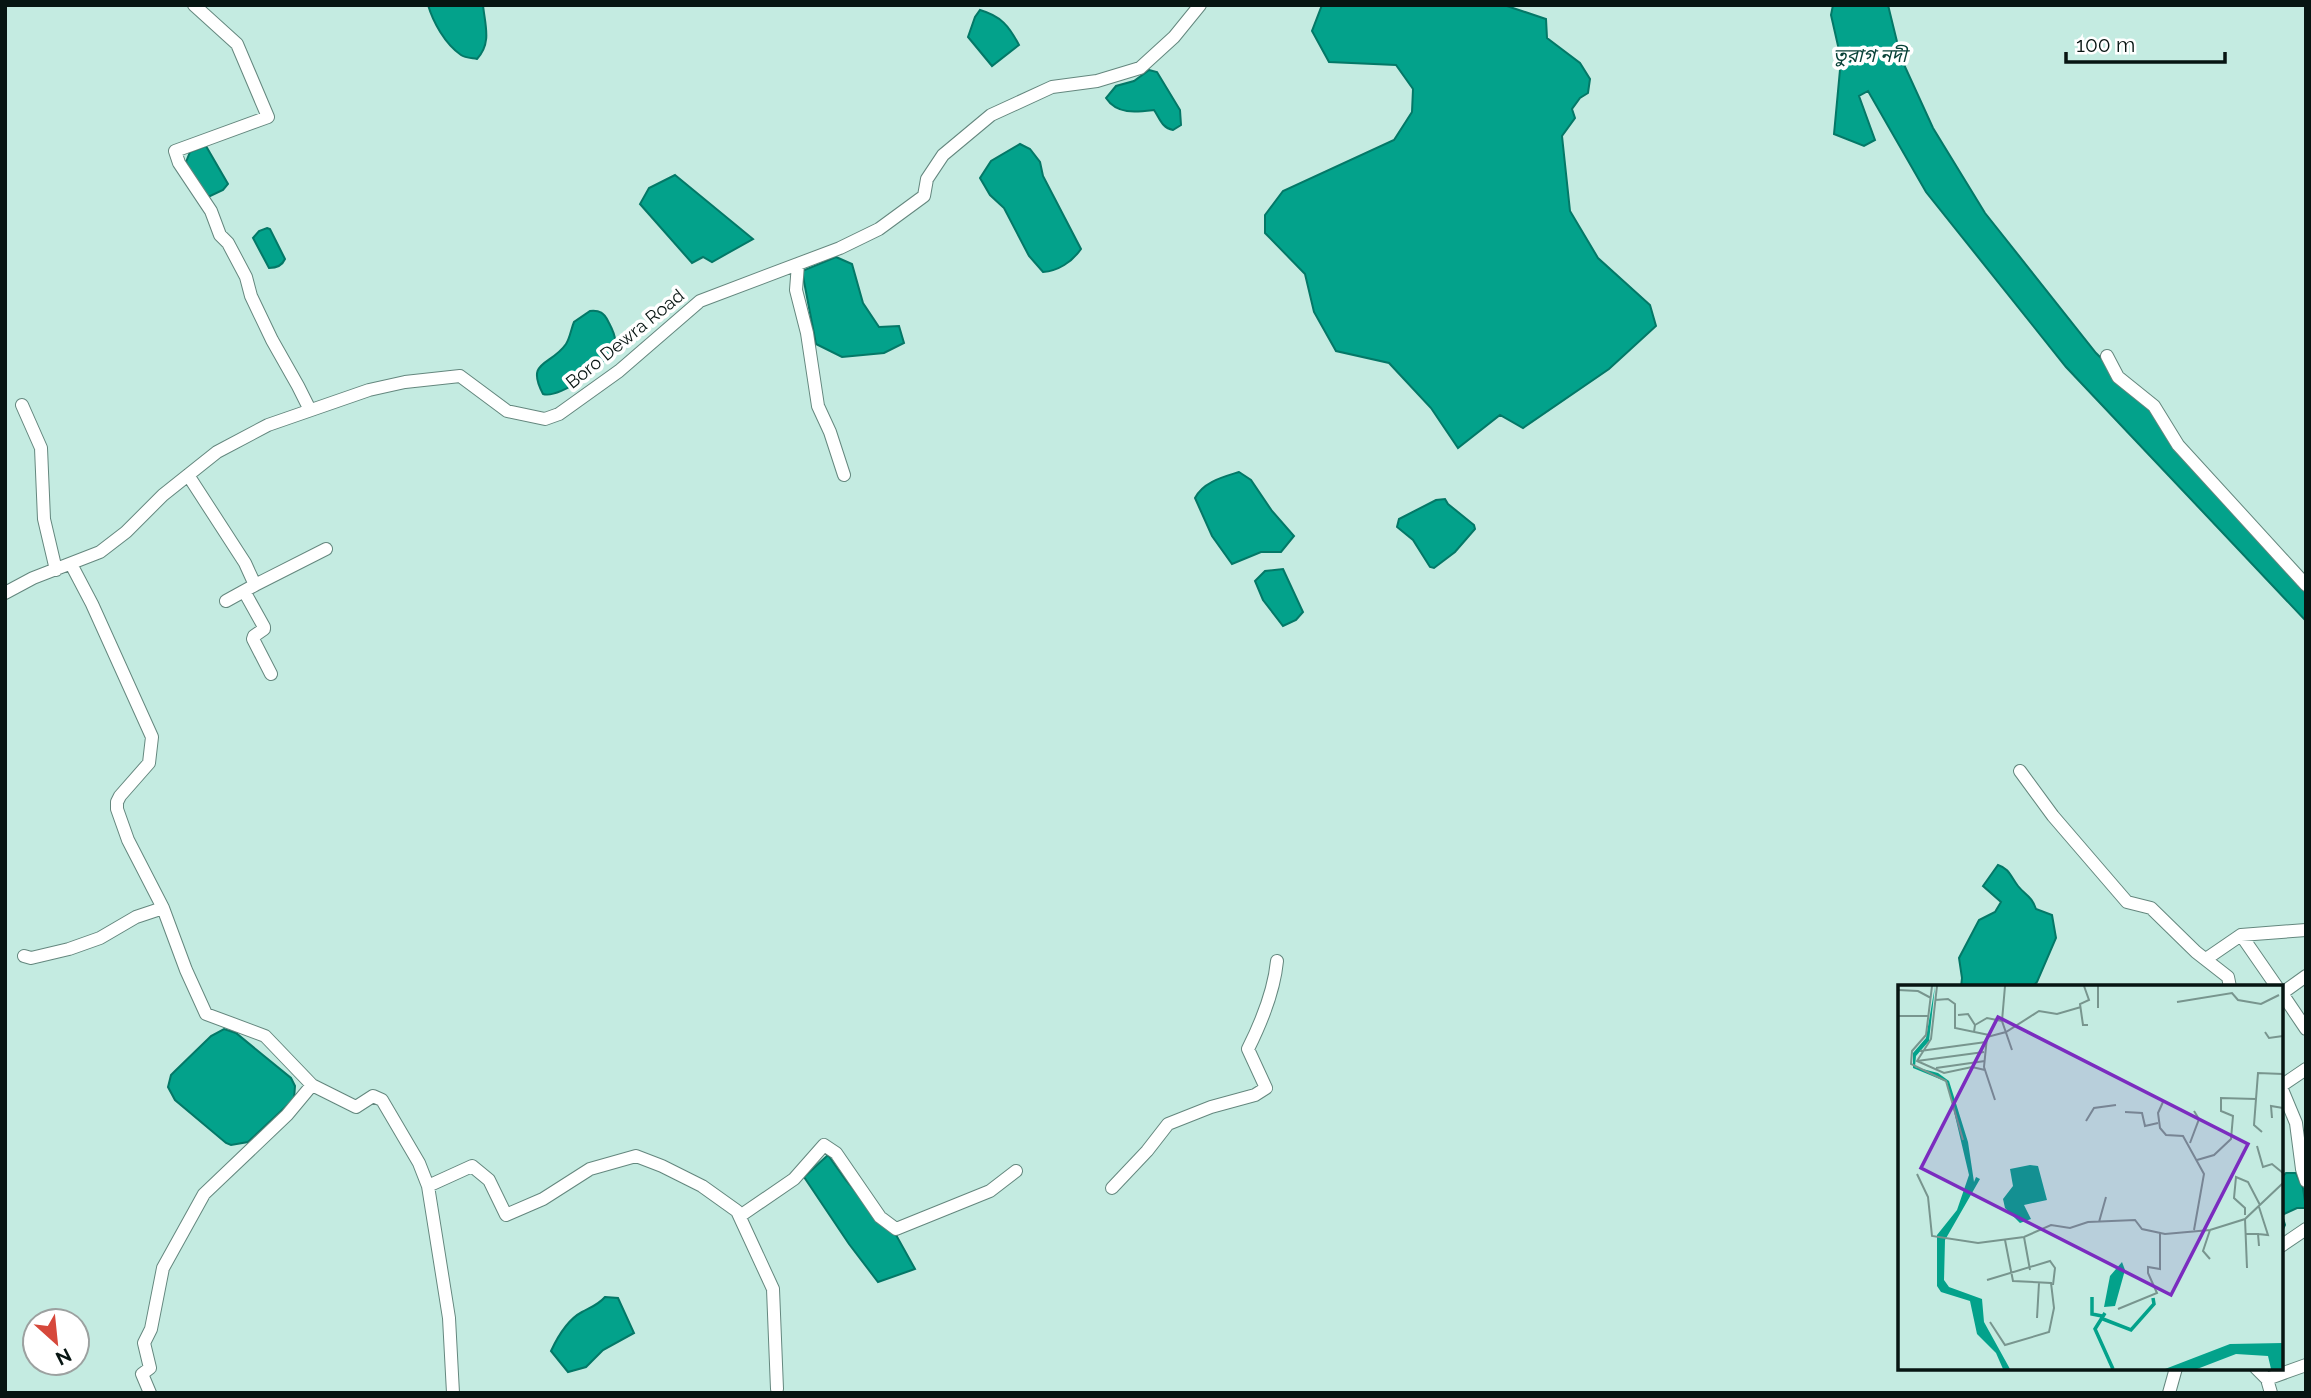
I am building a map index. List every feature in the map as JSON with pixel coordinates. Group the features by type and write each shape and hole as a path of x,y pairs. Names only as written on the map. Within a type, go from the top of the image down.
{"street":[{"path":"194,5 237,44 268,117 175,151 178,163 211,211 220,235 228,243 246,277 251,296 272,340 310,410"},
{"name":"Boro Dewra Road","path":"5,593 33,578 100,552 126,532 163,495 217,452 268,425 369,390 460,376 507,411 545,419 559,414 618,371 699,301 839,248 879,229 924,196 927,179 943,155 991,115 1052,87 1097,81 1140,68 1174,37 1200,5"},
{"path":"798,264 796,290 807,333 818,406 844,475"},
{"path":"2107,356 2118,377 2154,405 2178,445 2306,585"},
{"path":"22,405 41,448 44,519 56,569"},
{"path":"188,475 245,563 250,588 264,627 253,639 271,674"},
{"path":"226,601 326,549"},
{"path":"71,564 152,737 149,763 120,796 117,809 128,840 163,908 205,1014 265,1035 312,1085 356,1107 373,1096 383,1100 419,1163 428,1185 449,1318 453,1393"},
{"path":"2020,771 2053,816 2127,902 2151,908 2196,952 2228,977 2230,985"},
{"path":"24,956 31,958 69,950 100,938 136,917 163,908"},
{"path":"2206,958 2241,935 2306,930"},
{"path":"2241,935 2276,985"},
{"path":"1112,1188 1168,1124 1211,1107 1255,1096 1266,1088 1248,1049 1262,1020 1275,979 1277,961"},
{"path":"2283,992 2306,976"},
{"path":"2283,996 2306,1028"},
{"path":"2283,1086 2306,1069"},
{"path":"150,1393 142,1374 150,1368 144,1343 152,1329 163,1268 204,1194 277,1125 312,1085"},
{"path":"2283,1091 2297,1122 2304,1172"},
{"path":"740,1216 794,1179 824,1145 836,1153 880,1217 896,1229 990,1191 1016,1171"},
{"path":"428,1185 472,1166 489,1180 506,1215 543,1199 590,1169 636,1156 702,1186 737,1211 773,1289 777,1389"},
{"path":"2283,1245 2306,1229"},
{"path":"2267,1379 2306,1365"},
{"path":"2169,1393 2175,1370"},
{"path":"2258,1370 2267,1379 2271,1393"}],"water":[{"path":"428,5 483,5 486,40 477,59 463,56 450,45 436,25"},
{"path":"1322,5 1504,5 1546,19 1547,38 1580,63 1590,79 1588,93 1580,98 1572,109 1575,118 1562,136 1570,211 1598,258 1650,305 1656,326 1609,369 1523,428 1500,415 1458,448 1431,408 1389,363 1336,351 1314,312 1305,274 1265,233 1265,215 1283,191 1394,140 1412,112 1413,89 1396,65 1329,62 1312,31"},
{"name":"তুরাগ নদী","path":"1833,5 1888,5 1901,58 1933,128 1985,213 2096,353 2143,400 2306,585 2306,621 2066,367 1926,192 1868,91 1859,96 1875,140 1864,146 1834,134 1841,59 1831,15"},
{"path":"980,10 994,15 1004,23 1019,45 992,66 968,37"},
{"path":"1149,70 1157,72 1180,110 1181,125 1173,130 1164,125 1154,110 1122,110 1106,98 1116,86 1134,81"},
{"path":"1020,144 1030,149 1040,162 1043,176 1081,249 1064,265 1054,270 1043,272 1029,256 1004,208 990,195 980,178 991,161"},
{"path":"206,146 228,184 223,190 208,197 199,188 186,162 190,152"},
{"path":"675,175 753,239 712,262 703,257 692,263 640,204 649,188"},
{"path":"267,228 285,259 274,268 269,268 253,238 259,231"},
{"path":"836,257 852,264 863,303 879,327 899,326 904,343 884,353 842,357 816,344 802,271"},
{"path":"590,311 603,314 612,328 615,342 612,350 596,368 573,385 551,394 543,394 538,383 538,369 566,344 574,322"},
{"path":"1239,472 1251,480 1272,511 1294,536 1281,552 1261,552 1232,564 1212,536 1195,498 1208,484"},
{"path":"1445,499 1474,525 1475,529 1455,552 1434,568 1430,567 1413,540 1397,527 1399,519 1436,500"},
{"path":"1283,569 1303,612 1296,620 1283,626 1263,600 1255,581 1265,571"},
{"path":"1998,865 2007,871 2036,909 2052,915 2056,938 2034,985 1961,985 1959,958 1979,920 1995,912 2001,902 1983,886"},
{"path":"224,1029 236,1033 291,1078 295,1086 294,1099 248,1142 231,1145 175,1100 168,1087 171,1075 211,1036"},
{"path":"828,1155 869,1208 895,1233 915,1269 878,1282 849,1244 804,1177"},
{"path":"2286,1173 2296,1173 2303,1188 2306,1208 2297,1208 2283,1215 2283,1176"},
{"path":"605,1297 618,1298 634,1333 603,1350 586,1367 568,1372 551,1351 572,1319"}]}
